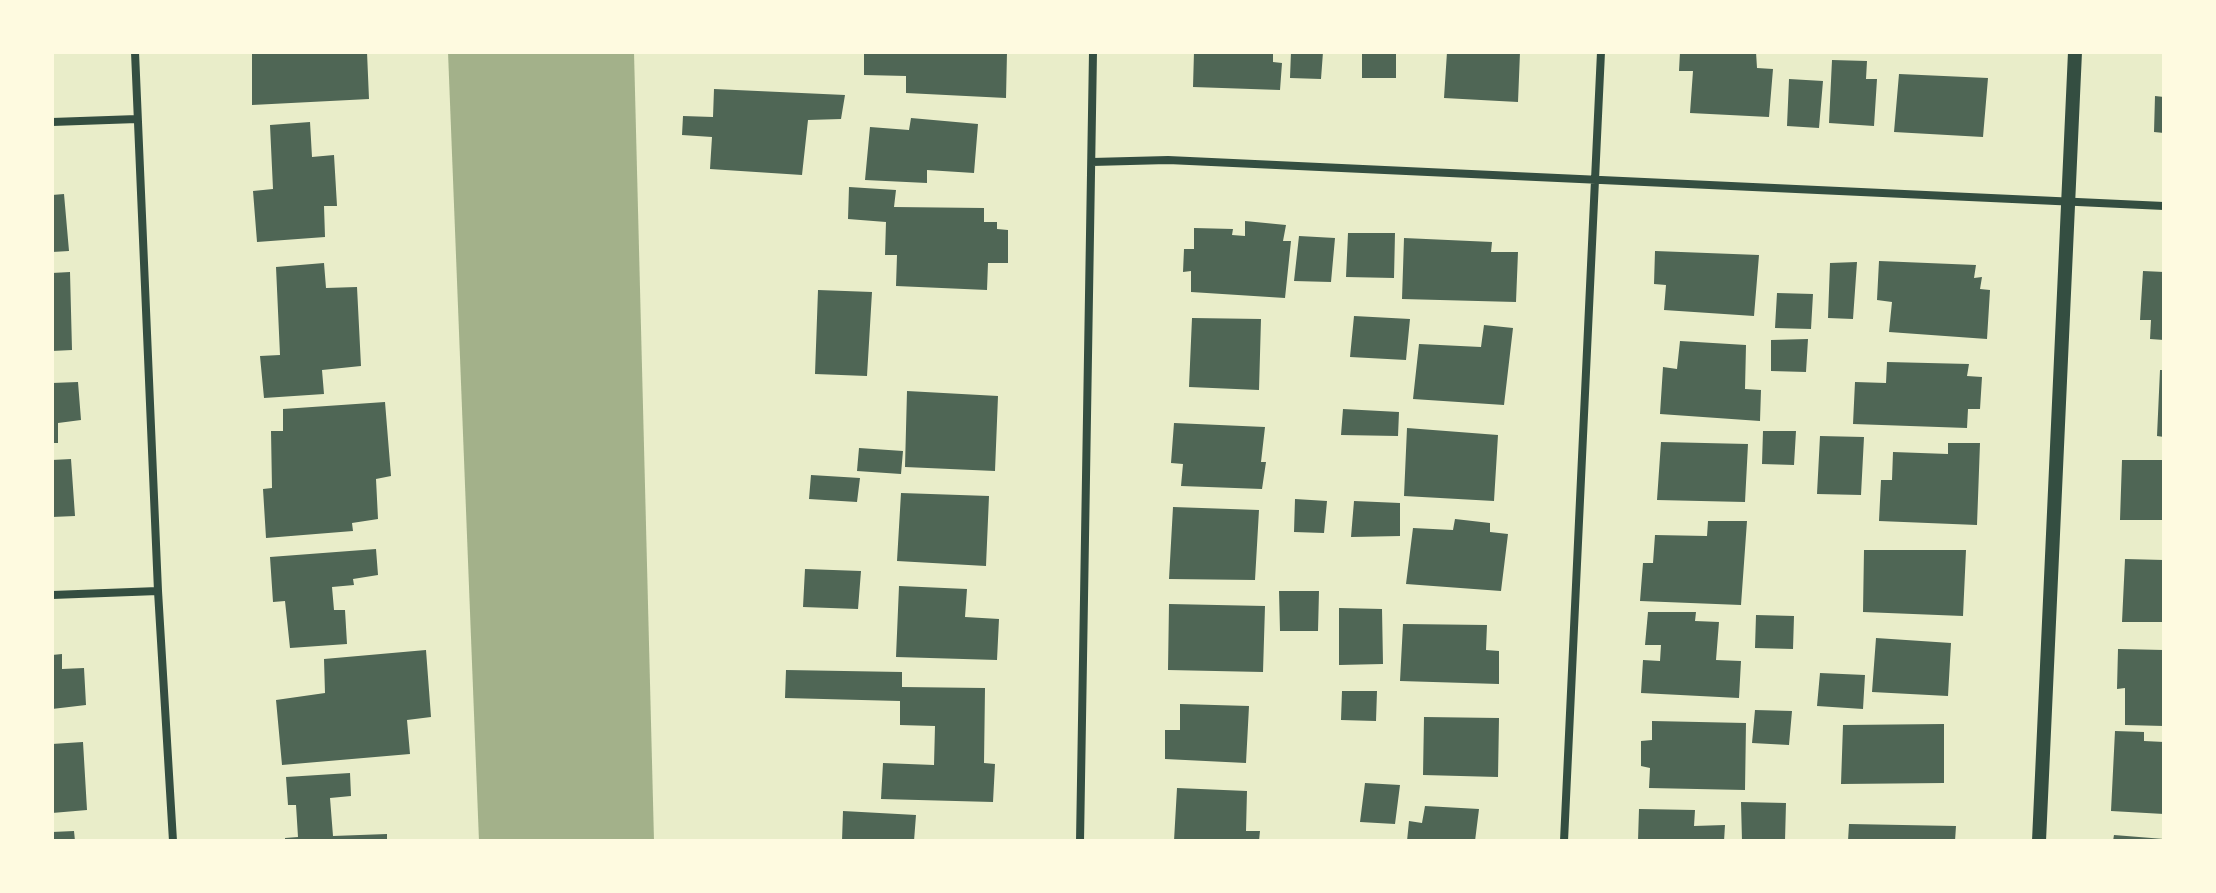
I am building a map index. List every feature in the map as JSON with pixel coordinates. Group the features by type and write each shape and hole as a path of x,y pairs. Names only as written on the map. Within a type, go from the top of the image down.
{"street":[{"path":"135,52 158,591 173,841"},
{"path":"1080,841 1093,52"},
{"path":"1564,841 1601,52"},
{"path":"2039,841 2075,52"},
{"path":"52,122 137,119"},
{"path":"1092,162 1168,160 2164,206"},
{"path":"52,595 158,591"}],"shaded area":[{"path":"448,52 634,52 654,841 479,841"}],"building":[{"path":"367,52 369,99 252,105 252,54"},
{"path":"864,52 1007,52 1006,98 906,93 906,76 864,75"},
{"path":"1194,52 1273,52 1273,62 1282,63 1280,90 1193,87"},
{"path":"1291,52 1323,52 1321,79 1290,78"},
{"path":"1362,52 1396,52 1396,78 1362,78"},
{"path":"1447,52 1520,52 1518,102 1444,98"},
{"path":"1680,52 1756,52 1757,68 1773,69 1769,117 1690,113 1693,71 1679,71"},
{"path":"1832,60 1867,61 1866,79 1877,79 1874,126 1829,123"},
{"path":"1899,74 1988,78 1983,137 1894,132"},
{"path":"1789,79 1823,81 1819,128 1787,126"},
{"path":"714,89 845,95 841,119 808,120 802,175 710,169 712,137 682,135 683,116 713,117"},
{"path":"2155,96 2164,97 2164,133 2154,132"},
{"path":"911,118 978,124 974,173 927,170 927,183 865,180 870,127 909,130"},
{"path":"310,122 312,157 334,155 337,206 324,206 325,237 257,242 253,191 273,189 270,125"},
{"path":"849,187 896,190 894,207 984,208 984,222 997,222 997,229 1008,230 1008,263 988,263 987,290 896,286 897,255 885,255 886,222 848,219"},
{"path":"64,194 69,251 52,252 52,195"},
{"path":"1245,221 1286,225 1283,241 1291,241 1285,298 1191,292 1191,271 1183,272 1184,249 1194,249 1194,228 1233,229 1232,235 1245,236"},
{"path":"1348,233 1395,233 1394,278 1346,277"},
{"path":"1299,236 1335,238 1331,282 1294,281"},
{"path":"1404,238 1492,242 1491,252 1518,252 1516,302 1402,299"},
{"path":"1655,251 1759,255 1754,316 1664,310 1666,285 1654,284"},
{"path":"1879,261 1976,265 1974,278 1982,277 1980,289 1990,290 1987,339 1889,332 1892,302 1877,300"},
{"path":"1857,262 1853,319 1828,318 1830,263"},
{"path":"324,263 326,288 357,287 361,366 322,370 324,394 264,398 260,356 280,355 276,267"},
{"path":"2143,271 2164,272 2164,340 2150,339 2151,320 2140,320"},
{"path":"70,272 72,350 52,351 52,273"},
{"path":"818,290 872,292 867,376 815,374"},
{"path":"1777,293 1813,294 1811,329 1775,328"},
{"path":"1354,316 1410,319 1406,360 1350,357"},
{"path":"1192,318 1261,319 1259,390 1189,387"},
{"path":"1484,325 1513,328 1504,405 1413,399 1419,344 1481,347"},
{"path":"1808,339 1806,372 1771,371 1771,340"},
{"path":"1680,341 1746,345 1745,389 1761,390 1760,421 1660,414 1663,367 1677,369"},
{"path":"1887,362 1969,364 1967,376 1982,377 1980,409 1968,409 1967,428 1853,424 1855,382 1886,383"},
{"path":"2160,370 2164,370 2164,437 2157,436"},
{"path":"78,382 81,420 58,423 58,443 52,443 52,383"},
{"path":"907,391 998,396 995,471 905,467"},
{"path":"385,402 391,476 376,479 378,519 352,523 353,531 266,538 263,489 272,488 271,431 283,431 283,409"},
{"path":"1343,409 1399,412 1398,436 1341,435"},
{"path":"1174,423 1265,427 1261,462 1266,462 1262,489 1181,486 1183,464 1171,463"},
{"path":"1407,428 1498,435 1494,501 1404,496"},
{"path":"1763,431 1796,431 1794,465 1762,464"},
{"path":"1820,436 1864,437 1861,495 1817,494"},
{"path":"1661,442 1748,444 1745,502 1657,500"},
{"path":"1948,443 1980,443 1977,525 1879,521 1881,480 1892,480 1893,452 1948,454"},
{"path":"859,448 903,451 901,474 857,471"},
{"path":"71,459 75,516 52,517 52,460"},
{"path":"2122,460 2164,460 2164,520 2120,520"},
{"path":"811,475 860,478 857,502 809,499"},
{"path":"901,493 989,496 986,566 897,561"},
{"path":"1295,499 1327,501 1324,533 1294,532"},
{"path":"1354,501 1400,503 1400,536 1351,537"},
{"path":"1173,507 1259,510 1255,580 1169,579"},
{"path":"1455,519 1490,523 1490,532 1508,534 1501,591 1406,584 1413,528 1453,530"},
{"path":"1708,521 1747,521 1741,605 1640,601 1643,563 1653,563 1655,535 1707,536"},
{"path":"376,549 378,575 353,579 354,585 332,587 334,610 345,610 347,644 290,648 285,601 273,602 270,557"},
{"path":"1864,550 1966,550 1963,616 1863,612"},
{"path":"2125,559 2164,560 2164,622 2122,622"},
{"path":"805,569 861,571 858,609 803,607"},
{"path":"899,586 967,589 965,617 999,619 997,660 896,657"},
{"path":"1279,591 1319,591 1318,631 1280,631"},
{"path":"1169,604 1265,606 1263,672 1168,670"},
{"path":"1339,608 1382,609 1383,664 1339,665"},
{"path":"1648,612 1696,612 1695,621 1719,622 1716,660 1741,661 1739,698 1641,693 1643,660 1660,661 1661,645 1645,645"},
{"path":"1756,615 1794,616 1793,649 1755,648"},
{"path":"1403,624 1487,625 1486,650 1499,651 1499,684 1400,681"},
{"path":"1876,638 1951,643 1948,696 1872,692"},
{"path":"2118,649 2164,650 2164,726 2125,725 2125,688 2117,689"},
{"path":"426,650 431,717 407,720 410,754 282,765 276,700 325,693 324,659"},
{"path":"62,654 62,669 84,668 86,705 52,709 52,655"},
{"path":"786,670 902,672 902,687 985,688 984,763 995,764 993,802 881,799 883,763 934,765 935,726 900,725 900,701 785,698"},
{"path":"1820,673 1865,675 1863,709 1817,706"},
{"path":"1342,691 1377,691 1376,721 1341,720"},
{"path":"1180,704 1249,706 1246,763 1165,759 1165,730 1180,730"},
{"path":"1755,710 1792,711 1789,745 1752,743"},
{"path":"1424,717 1499,718 1498,777 1423,775"},
{"path":"1652,721 1746,723 1745,790 1649,788 1650,768 1641,766 1641,741 1652,740"},
{"path":"1944,724 1944,783 1841,784 1843,725"},
{"path":"2115,731 2144,732 2144,741 2164,742 2164,814 2111,811"},
{"path":"83,742 87,810 52,813 52,744"},
{"path":"350,773 351,796 330,798 333,836 387,834 387,841 285,841 285,838 298,837 296,805 288,805 286,777"},
{"path":"1365,783 1400,785 1395,824 1360,822"},
{"path":"1177,788 1247,791 1246,831 1260,831 1259,841 1174,841"},
{"path":"1741,802 1786,803 1785,841 1742,841"},
{"path":"1425,806 1479,809 1475,841 1407,841 1409,821 1422,823"},
{"path":"1639,809 1695,810 1694,826 1725,825 1724,841 1638,841"},
{"path":"843,811 916,815 914,841 842,841"},
{"path":"1849,824 1956,826 1955,841 1848,841"},
{"path":"74,831 75,841 52,841 52,832"},
{"path":"2114,835 2164,839 2164,841 2113,841"}]}
